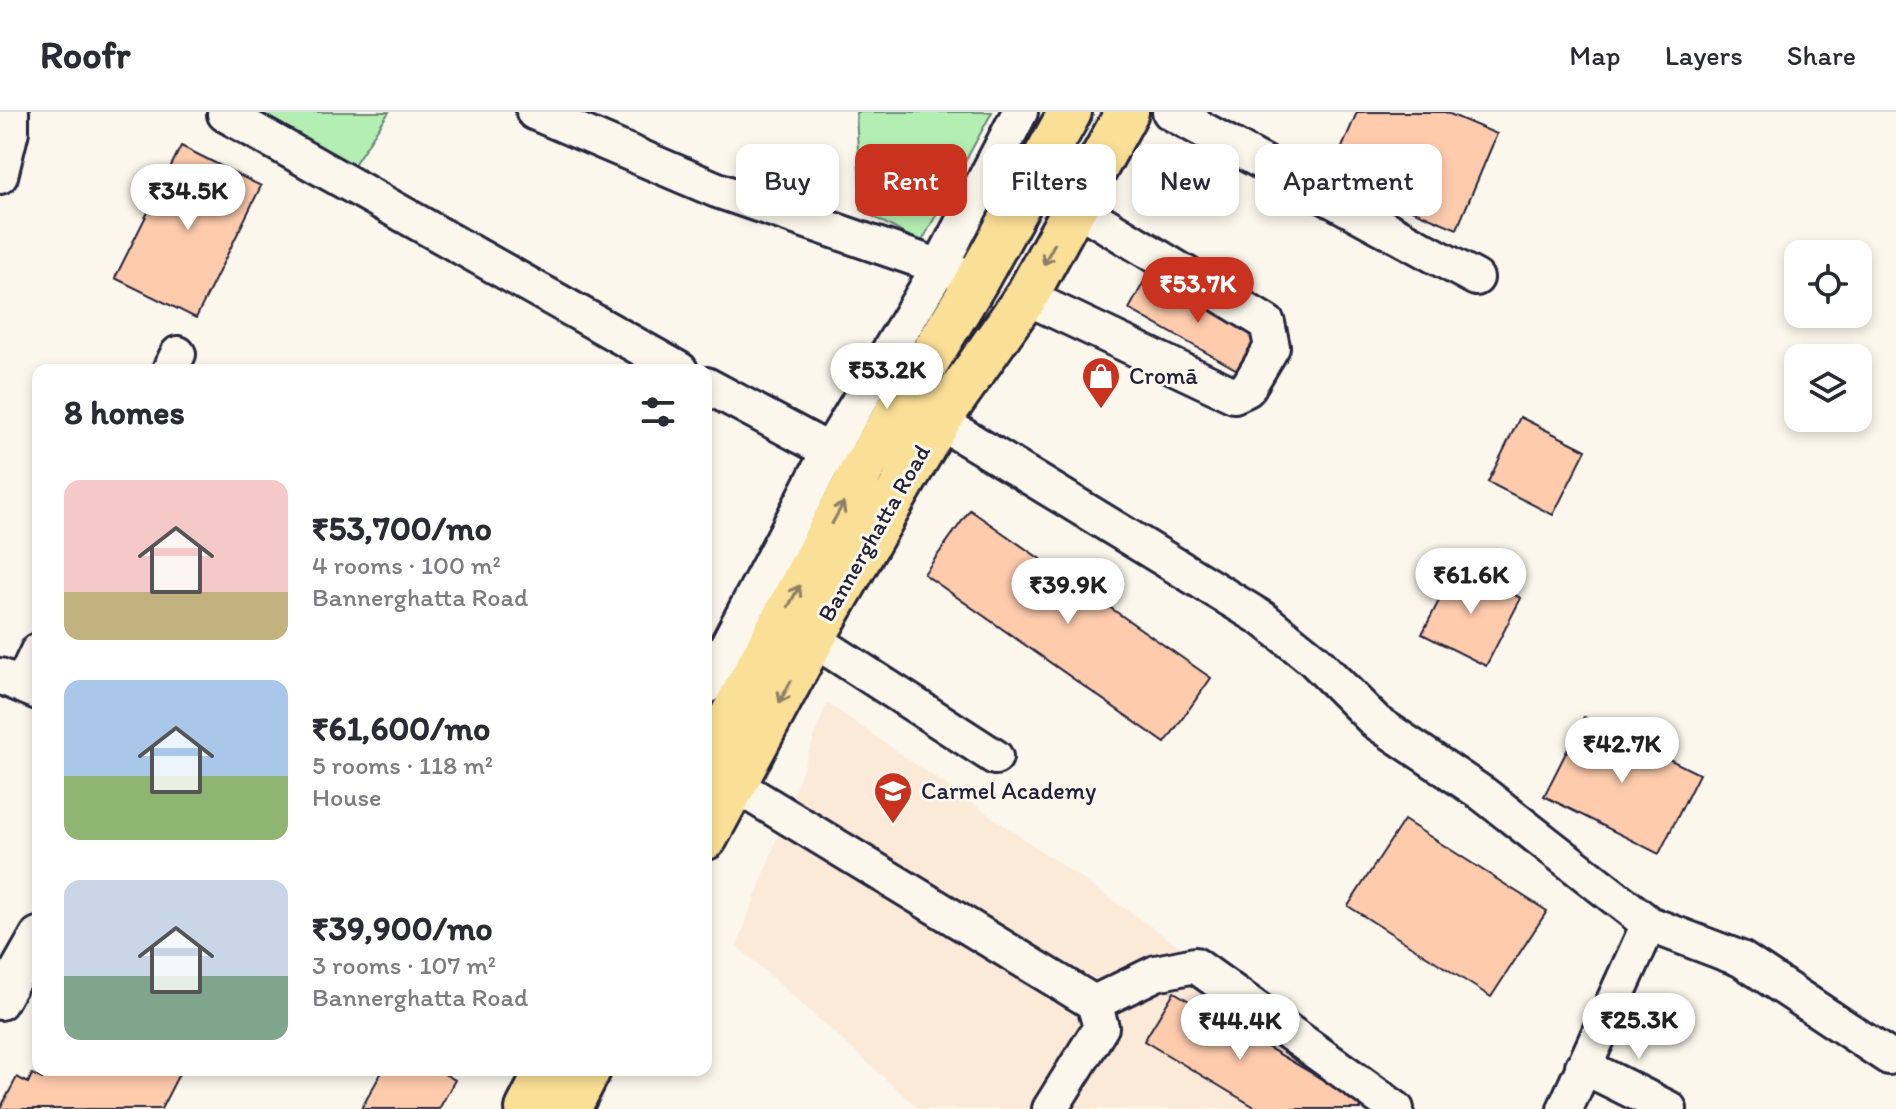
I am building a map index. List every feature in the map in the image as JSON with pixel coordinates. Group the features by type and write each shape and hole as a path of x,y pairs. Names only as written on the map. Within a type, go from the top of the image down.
{"main road":[{"path":"721,775 846,460 923,411 958,273 1070,112"},
{"name":"Bannerghatta Road","path":"1109,144 1127,112"},
{"name":"Bannerghatta Road","path":"712,813 721,775 813,639 923,411 1026,297 1069,216"},
{"path":"527,1109 544,1076"},
{"path":"569,1109 586,1076"}],"street":[{"path":"0,176 11,131 11,112"},
{"path":"534,112 717,190 958,273"},
{"path":"712,676 958,273 1020,112"},
{"path":"1170,112 1476,278"},
{"path":"225,114 669,364"},
{"path":"1026,297 1234,395 1247,389 1272,347 1267,323 1090,216"},
{"path":"712,388 846,460"},
{"path":"923,411 1263,619 1314,660 1376,722 1483,794 1649,924 1741,959 1889,1057"},
{"path":"813,639 995,757"},
{"path":"20,685 32,662"},
{"path":"721,775 1094,1003 1101,1027 1050,1109"},
{"path":"1565,1109 1649,924"},
{"path":"0,1002 32,946"},
{"path":"1094,1003 1156,973 1195,965 1396,1109"},
{"path":"1583,1066 1669,1109"}],"shaded area":[{"name":"Carmel Academy","path":"827,703 1415,1109 919,1109 737,946"}],"green space":[{"path":"256,112 389,112 347,175"},
{"path":"856,112 992,112 967,158 967,144 858,144"},
{"path":"872,216 936,216 921,243"}],"building":[{"path":"1357,112 1445,112 1497,134 1457,229 1426,216 1442,216 1442,144 1344,144"},
{"path":"181,146 261,186 196,318 115,278"},
{"path":"1148,274 1268,341 1248,376 1129,309"},
{"path":"1520,417 1586,450 1553,515 1488,482"},
{"path":"970,510 1211,678 1165,743 924,574"},
{"path":"1456,567 1521,598 1486,666 1422,634"},
{"path":"1584,717 1699,774 1659,854 1544,796"},
{"path":"1404,820 1547,911 1491,997 1348,906"},
{"path":"1174,992 1364,1104 1361,1109 1258,1109 1144,1041"},
{"path":"32,1074 42,1079 43,1076 178,1076 161,1109 0,1109 17,1077 28,1083"},
{"path":"380,1076 448,1076 455,1080 439,1109 361,1109"}],"place":[{"name":"Cromā","path":"1101,410"},
{"name":"Carmel Academy","path":"893,825"}]}
